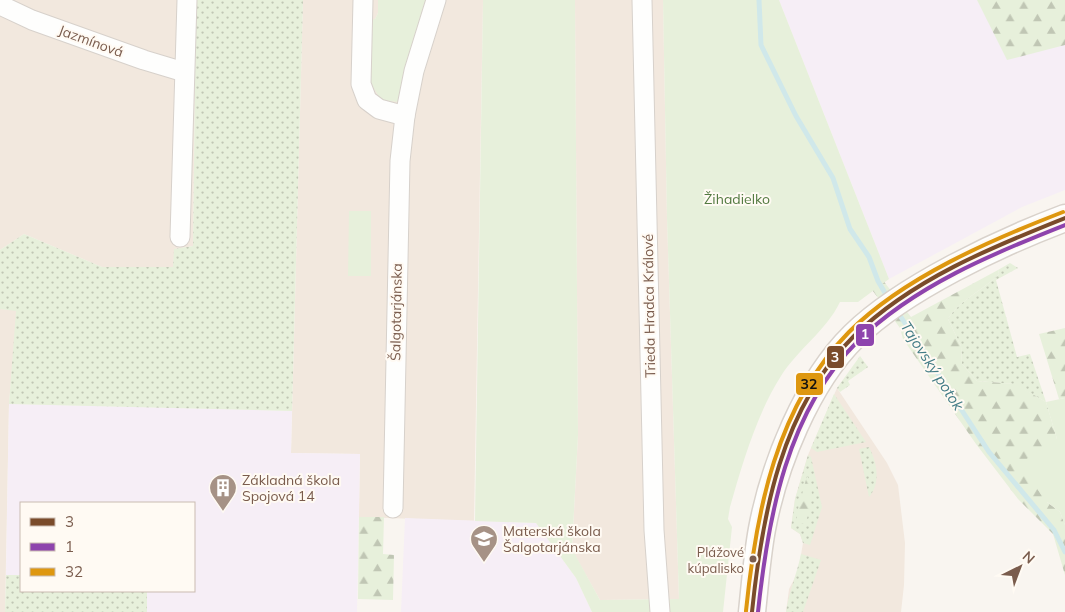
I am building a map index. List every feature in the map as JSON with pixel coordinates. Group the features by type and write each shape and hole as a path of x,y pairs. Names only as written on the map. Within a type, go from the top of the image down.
{"street":[{"path":"180,237 187,0"},
{"path":"363,0 361,84 367,100 379,110 405,116"},
{"name":"Šalgotarjánska","path":"393,508 399,199 405,116 414,71 436,0"},
{"name":"Trieda Hradca Králové","path":"642,0 654,530 660,612"},
{"name":"Jazmínová","path":"0,5 32,20 144,60 184,72"},
{"path":"752,612 762,529 772,490 792,435 810,398 840,352 855,335 922,286 991,250 1065,218"}],"shaded area":[{"path":"0,0 196,0 193,246 175,249 173,267 102,267 24,234 0,250"},
{"path":"303,0 378,0 378,13 375,19 415,104 445,0 483,0 474,521 359,517 360,454 291,453"},
{"path":"575,0 663,0 667,218 679,599 600,600 572,550 578,435"},
{"path":"779,0 1065,0 1065,190 1022,207 889,279"},
{"path":"0,309 17,310 9,404 5,612 0,612"},
{"path":"837,388 887,463 898,485 905,543 901,612 786,612 789,589 798,572 803,543 800,534 791,528 795,499 808,455"},
{"path":"9,404 292,411 291,453 360,454 357,612 147,612 147,592 195,592 195,502 20,502 20,575 6,575"},
{"name":"Materská škola Šalgotarjánska","path":"405,518 536,523 576,578 592,612 401,612"}],"green space":[{"path":"196,0 303,0 292,411 9,404 16,311 0,309 0,250 24,234 102,267 173,267 174,249 193,246"},
{"path":"378,0 445,0 415,104 381,100 370,82 371,20 375,19 378,13"},
{"name":"Žihadielko","path":"483,0 575,0 578,435 572,549 600,600 679,599 667,218 663,0 779,0 889,279 858,302 840,302 820,331 788,366 772,391 757,423 730,507 728,519 732,527 723,612 592,612 576,578 536,523 475,521"},
{"path":"977,0 1065,0 1065,45 1007,60"},
{"path":"349,211 371,211 371,276 348,276"},
{"path":"1010,263 1018,268 996,280 1017,357 1030,354 1046,402 1014,384 977,381 962,364 961,346 948,319 958,306 999,274 998,270"},
{"path":"998,270 999,274 958,306 948,319 961,346 962,364 977,381 1015,384 1046,402 1057,439 1047,502 1060,512 1065,525 1065,575 1053,534 1018,499 976,444 903,339 900,328 870,287 882,279 911,317"},
{"path":"1065,328 1065,398 1059,399 1039,334"},
{"path":"860,356 868,367 848,381 850,385 840,392 837,388"},
{"path":"834,394 866,442 817,452 811,448"},
{"path":"1065,398 1065,525 1060,512 1046,501 1019,464 1057,439 1046,402"},
{"path":"869,447 876,466 876,479 873,491 869,497 859,449"},
{"path":"808,455 811,457 822,507 810,545 803,543 800,534 791,528 795,499"},
{"path":"807,476 812,493 810,506 805,524 797,523 797,513"},
{"path":"359,517 384,517 383,554 394,555 393,600 358,599"},
{"path":"801,554 821,560 803,612 786,612 789,597"},
{"path":"6,575 20,575 20,592 147,592 147,612 5,612"}],"waterway":[{"name":"Tajovský potok","path":"759,0 761,45 796,116 833,178 850,229 869,257 878,281 888,298"},
{"name":"Tajovský potok","path":"897,311 989,452 1054,530 1065,552"}],"transit line":[{"name":"32","path":"746,611 756,536 774,462 787,427 804,393 824,361 849,332 871,312 922,277 978,248 1063,212"},
{"name":"3","path":"752,612 762,538 769,501 779,465 792,429 809,396 829,365 854,336 876,316 901,298 981,253 1065,218"},
{"name":"1","path":"758,612 768,539 785,467 798,432 814,400 834,369 858,341 880,321 929,288 1011,247 1065,225"}],"place":[{"name":"Základná škola Spojová 14","path":"223,512"},
{"name":"Plážové kúpalisko","path":"753,559"},
{"name":"Materská škola Šalgotarjánska","path":"484,563"}]}
